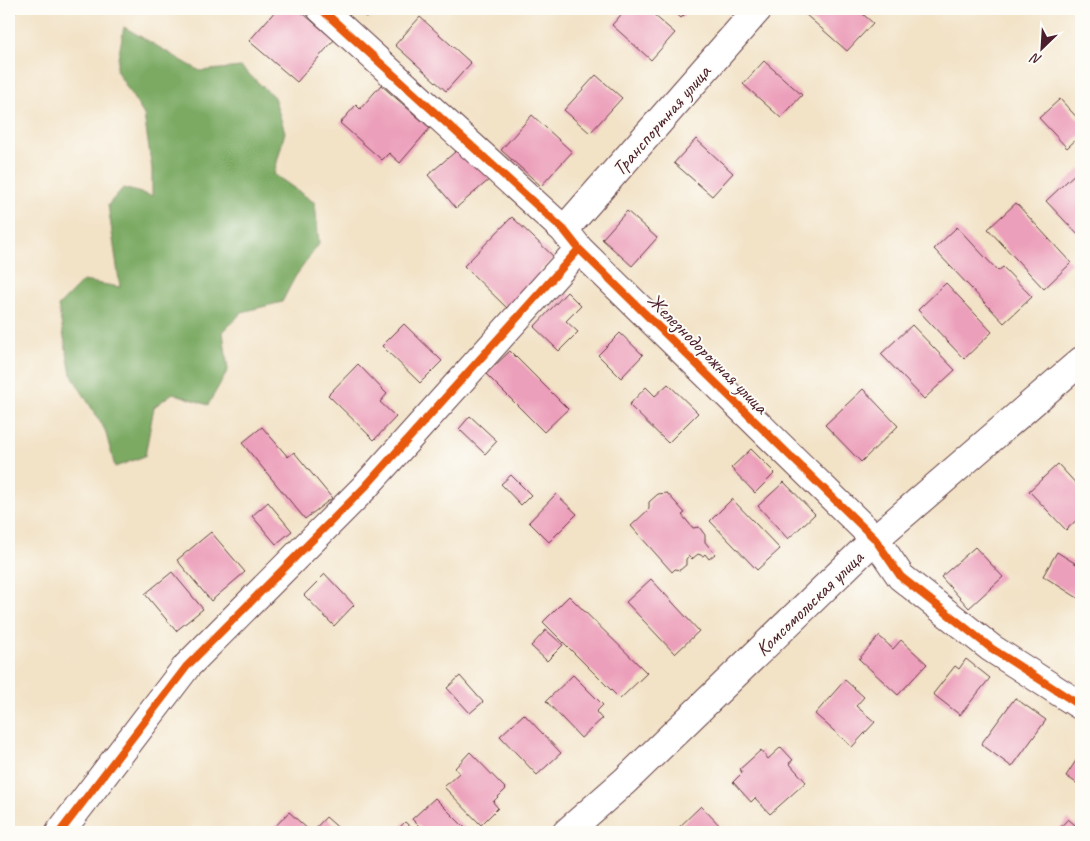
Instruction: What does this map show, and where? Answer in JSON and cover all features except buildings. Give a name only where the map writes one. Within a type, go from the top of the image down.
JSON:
[{"type":"street","name":"Железнодорожная улица","points":[[321,9],[571,240],[874,540],[901,577],[991,648],[1081,706]]},
{"type":"street","name":"Транспортная улица","points":[[60,832],[187,666],[364,487],[571,240],[758,9]]},
{"type":"street","name":"Комсомольская улица","points":[[567,832],[625,781],[874,540],[1081,361]]},
{"type":"green space","points":[[124,27],[200,71],[241,67],[274,97],[285,132],[274,174],[315,203],[319,244],[295,277],[282,302],[242,312],[223,332],[228,370],[208,405],[173,393],[154,407],[145,456],[115,467],[105,430],[71,374],[58,306],[83,281],[120,287],[108,205],[123,188],[152,196],[152,169],[144,115],[116,70]]},
{"type":"cycle path","points":[[321,9],[564,230],[579,249],[875,539],[901,577],[991,648],[1081,706]]},
{"type":"cycle path","points":[[60,832],[187,666],[365,487],[579,249]]}]
